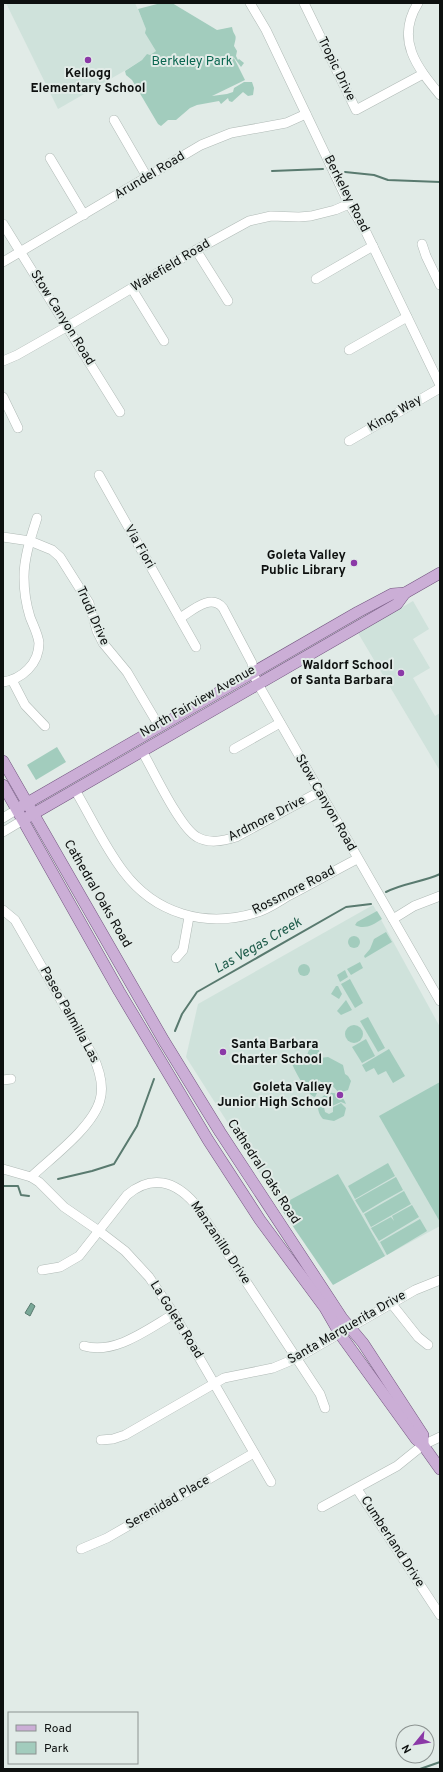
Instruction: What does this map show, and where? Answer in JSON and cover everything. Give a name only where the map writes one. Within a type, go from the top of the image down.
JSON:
[{"type":"main road","name":"North Fairview Avenue","points":[[23,820],[397,604],[405,593],[440,573]]},
{"type":"main road","name":"North Fairview Avenue","points":[[16,810],[159,726],[392,594],[405,593]]},
{"type":"main road","name":"Cathedral Oaks Road","points":[[3,761],[164,1041],[216,1126],[342,1318],[351,1327],[423,1435],[423,1445]]},
{"type":"main road","name":"Cathedral Oaks Road","points":[[3,785],[119,991],[208,1140],[260,1220],[328,1313],[340,1334],[440,1470]]},
{"type":"street","name":"Berkeley Road","points":[[250,3],[266,30],[349,204],[373,246],[440,387]]},
{"type":"street","name":"Tropic Drive","points":[[304,3],[356,110],[423,74]]},
{"type":"street","points":[[418,3],[412,12],[409,22],[409,48],[423,74],[440,95]]},
{"type":"street","name":"Arundel Road","points":[[3,262],[201,145],[219,137],[250,129],[276,126],[306,114]]},
{"type":"street","points":[[114,120],[147,177]]},
{"type":"street","points":[[50,158],[84,215]]},
{"type":"street","name":"Wakefield Road","points":[[3,361],[68,326],[240,225],[259,218],[270,216],[311,216],[335,210],[349,204]]},
{"type":"street","name":"Stow Canyon Road","points":[[3,224],[68,326],[120,412]]},
{"type":"street","points":[[422,244],[440,285]]},
{"type":"street","points":[[316,278],[373,246]]},
{"type":"street","points":[[196,250],[228,301]]},
{"type":"street","points":[[132,289],[164,341]]},
{"type":"street","points":[[349,350],[407,317]]},
{"type":"street","name":"Kings Way","points":[[349,441],[440,387]]},
{"type":"street","points":[[3,397],[18,428]]},
{"type":"street","name":"Via Fiori","points":[[99,475],[196,647]]},
{"type":"street","points":[[37,518],[25,563],[24,584],[27,606],[39,643],[38,654],[23,674],[7,681],[25,705],[45,726]]},
{"type":"street","name":"Trudi Drive","points":[[3,537],[30,541],[52,550],[60,557],[89,603],[97,631],[103,643],[127,672],[159,726]]},
{"type":"street","name":"Stow Canyon Road","points":[[180,618],[210,601],[218,602],[223,608],[252,663],[253,673],[258,684],[440,1001]]},
{"type":"street","points":[[234,749],[280,723]]},
{"type":"street","name":"Ardmore Drive","points":[[142,751],[182,824],[196,837],[205,841],[224,841],[236,837],[319,792]]},
{"type":"street","name":"Rossmore Road","points":[[75,790],[114,858],[132,882],[152,900],[164,907],[189,917],[218,920],[256,913],[358,859]]},
{"type":"street","name":"North Fairview Avenue","points":[[3,818],[16,810]]},
{"type":"street","name":"North Fairview Avenue","points":[[3,832],[23,820]]},
{"type":"street","points":[[393,919],[414,906],[440,896]]},
{"type":"street","name":"Paseo Palmilla Las","points":[[3,910],[15,920],[93,1056],[101,1079],[100,1100],[91,1117],[76,1136],[31,1177]]},
{"type":"street","points":[[176,958],[183,950],[189,917]]},
{"type":"street","name":"La Goleta Road","points":[[3,1169],[31,1177],[39,1182],[64,1207],[99,1230],[138,1264],[162,1294],[270,1482]]},
{"type":"street","name":"Manzanillo Drive","points":[[42,1270],[60,1267],[79,1256],[126,1195],[136,1187],[146,1183],[158,1182],[177,1187],[195,1204],[297,1358],[320,1394],[326,1408]]},
{"type":"street","name":"Santa Marguerita Drive","points":[[101,1440],[113,1439],[124,1435],[214,1383],[239,1374],[272,1368],[297,1358],[391,1303],[415,1290],[440,1280]]},
{"type":"street","points":[[391,1303],[418,1337],[428,1345]]},
{"type":"street","points":[[84,1346],[93,1349],[105,1348],[140,1334],[174,1314]]},
{"type":"street","points":[[322,1507],[397,1466],[423,1445],[440,1437]]},
{"type":"street","name":"Serenidad Place","points":[[81,1549],[107,1538],[254,1453]]},
{"type":"street","name":"Cumberland Drive","points":[[357,1489],[440,1615]]},
{"type":"shaded area","name":"Kellogg Elementary School","points":[[6,3],[135,3],[156,51],[58,109]]},
{"type":"shaded area","name":"Waldorf School of Santa Barbara","points":[[413,601],[429,629],[413,639],[430,668],[413,678],[435,716],[440,713],[440,771],[358,633]]},
{"type":"shaded area","name":"Goleta Valley Junior High School","points":[[373,905],[440,1027],[440,1226],[334,1284],[278,1202],[186,1057],[198,1004]]},
{"type":"shaded area","points":[[31,1303],[35,1306],[30,1316],[25,1313]]},
{"type":"green space","name":"Berkeley Park","points":[[161,3],[172,3],[217,30],[232,27],[236,37],[234,46],[237,51],[236,56],[238,60],[239,59],[244,63],[241,67],[233,56],[245,80],[212,96],[233,92],[234,88],[244,82],[252,82],[254,88],[253,95],[248,96],[243,92],[232,102],[229,101],[228,98],[221,104],[219,101],[197,105],[190,108],[176,120],[168,120],[161,126],[158,124],[132,80],[126,75],[125,71],[142,60],[147,54],[150,55],[156,51],[145,33],[146,29],[138,9]]},
{"type":"green space","points":[[57,747],[66,762],[36,780],[27,765]]},
{"type":"green space","points":[[377,911],[382,919],[379,921],[365,927],[355,925],[357,922]]},
{"type":"green space","points":[[386,932],[392,942],[365,958],[364,956],[370,949],[374,939]]},
{"type":"green space","points":[[354,936],[358,938],[360,942],[358,946],[354,948],[350,946],[348,942],[350,938]]},
{"type":"green space","points":[[360,962],[363,968],[351,975],[347,969]]},
{"type":"green space","points":[[304,964],[308,966],[310,970],[308,974],[304,976],[300,974],[298,970],[300,966]]},
{"type":"green space","points":[[345,970],[348,977],[340,982],[337,975]]},
{"type":"green space","points":[[350,979],[363,1003],[355,1008],[341,984]]},
{"type":"green space","points":[[336,986],[338,986],[342,994],[339,999],[331,994]]},
{"type":"green space","points":[[346,1000],[352,1010],[341,1015],[337,1011]]},
{"type":"green space","points":[[368,1017],[385,1048],[378,1052],[360,1021]]},
{"type":"green space","points":[[354,1025],[360,1028],[363,1034],[360,1040],[354,1043],[348,1040],[345,1034],[348,1028]]},
{"type":"green space","points":[[366,1039],[375,1056],[362,1063],[352,1047]]},
{"type":"green space","points":[[313,1048],[319,1050],[320,1058],[328,1057],[343,1065],[345,1074],[351,1081],[348,1090],[339,1093],[331,1084],[323,1084],[319,1080],[319,1089],[315,1097],[309,1092],[291,1061],[295,1059],[301,1061],[307,1055],[309,1050]]},
{"type":"green space","points":[[389,1049],[405,1076],[393,1083],[386,1071],[378,1075],[374,1068],[366,1072],[362,1065]]},
{"type":"green space","points":[[440,1082],[440,1222],[379,1116]]},
{"type":"green space","points":[[328,1093],[339,1095],[346,1104],[341,1102],[332,1106],[328,1104],[324,1107],[325,1112],[329,1114],[333,1112],[333,1107],[341,1103],[346,1108],[344,1116],[334,1121],[323,1119],[320,1116],[318,1108],[321,1098]]},
{"type":"green space","points":[[388,1163],[395,1176],[355,1199],[348,1186]]},
{"type":"green space","points":[[338,1174],[385,1256],[333,1285],[279,1206]]},
{"type":"green space","points":[[396,1177],[403,1190],[363,1213],[355,1200]]},
{"type":"green space","points":[[404,1191],[411,1204],[371,1227],[364,1214]]},
{"type":"green space","points":[[412,1205],[419,1217],[379,1241],[371,1228],[391,1217],[394,1221],[392,1216]]},
{"type":"green space","points":[[420,1219],[427,1231],[387,1255],[380,1242]]},
{"type":"waterway","points":[[272,171],[323,169]]},
{"type":"waterway","points":[[345,172],[374,175],[388,180],[440,182]]},
{"type":"waterway","name":"Las Vegas Creek","points":[[386,892],[440,874]]},
{"type":"waterway","name":"Las Vegas Creek","points":[[175,1031],[182,1014],[197,992],[346,907],[371,904]]},
{"type":"waterway","name":"Las Vegas Creek","points":[[58,1179],[114,1164],[137,1126],[154,1079]]},
{"type":"waterway","name":"Las Vegas Creek","points":[[3,1186],[18,1186],[21,1195],[29,1196]]},
{"type":"waterway","points":[[420,1769],[440,1762]]},
{"type":"place","name":"Kellogg Elementary School","points":[[88,60]]},
{"type":"place","name":"Goleta Valley Public Library","points":[[354,563]]},
{"type":"place","name":"Waldorf School of Santa Barbara","points":[[401,673]]},
{"type":"place","name":"Santa Barbara Charter School","points":[[223,1052]]},
{"type":"place","name":"Goleta Valley Junior High School","points":[[340,1095]]}]
